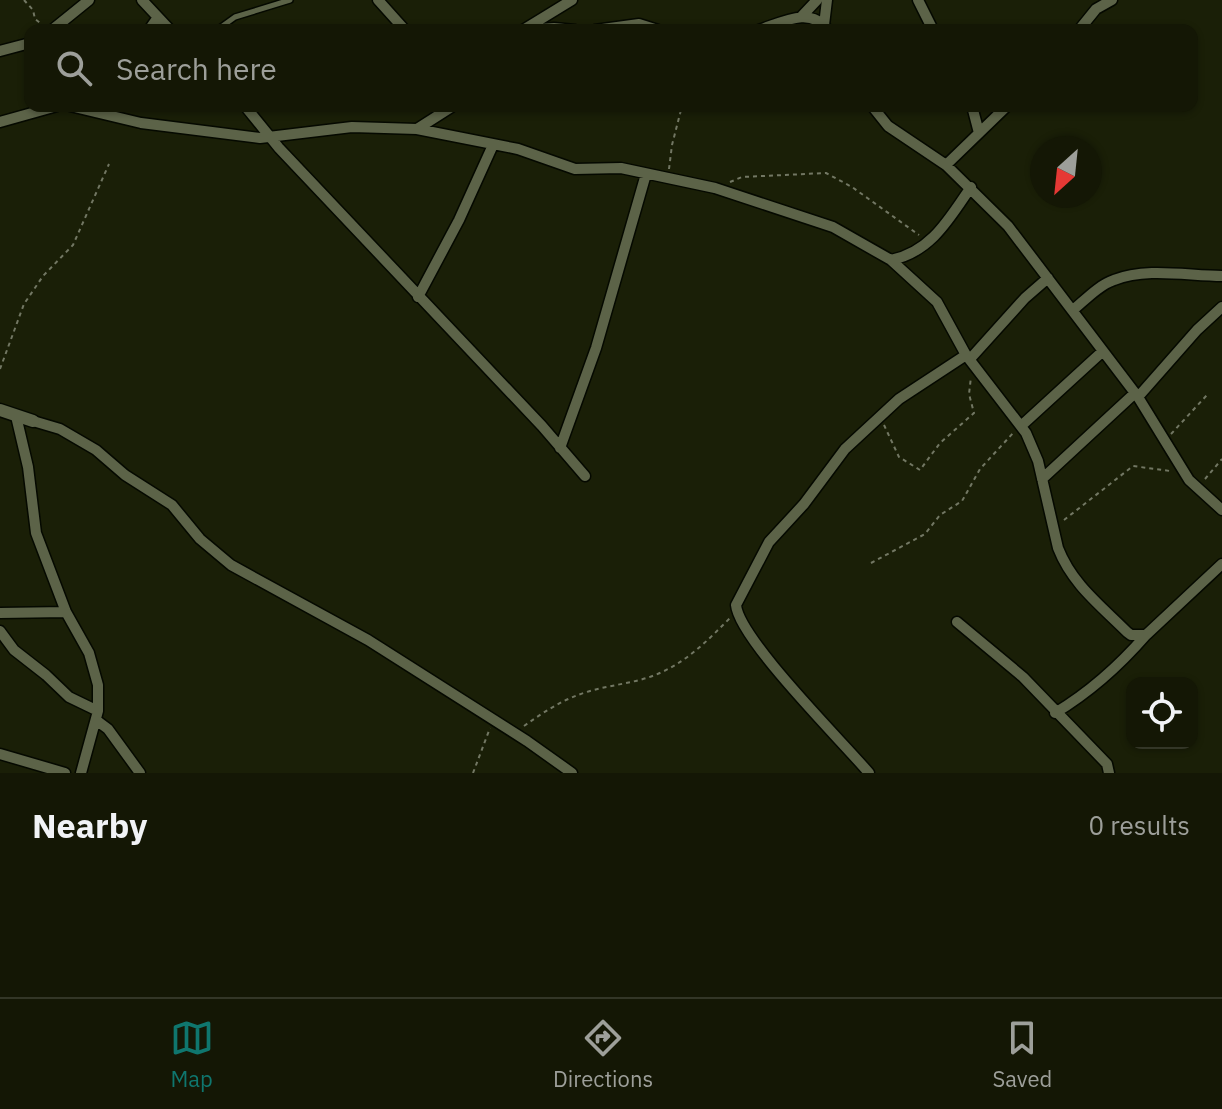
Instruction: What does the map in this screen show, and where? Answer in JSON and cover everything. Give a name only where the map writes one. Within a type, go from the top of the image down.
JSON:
[{"type":"street","points":[[59,24],[89,0]]},
{"type":"street","points":[[142,0],[164,24]]},
{"type":"street","points":[[378,0],[400,24]]},
{"type":"street","points":[[533,24],[572,0]]},
{"type":"street","points":[[777,24],[802,16],[817,0]]},
{"type":"street","points":[[826,24],[827,0]]},
{"type":"street","points":[[918,0],[930,24]]},
{"type":"street","points":[[1084,24],[1096,9],[1112,0]]},
{"type":"street","points":[[802,16],[819,24]]},
{"type":"street","points":[[153,24],[158,17]]},
{"type":"street","points":[[0,51],[24,45]]},
{"type":"street","points":[[0,122],[36,112]]},
{"type":"street","points":[[95,112],[141,123],[252,137],[352,127],[417,129],[518,149],[575,169],[621,168],[721,189],[833,227],[891,260],[937,302],[970,359],[1021,426],[1036,453],[1063,561],[1097,606],[1131,635],[1146,635]]},
{"type":"street","points":[[250,112],[585,476]]},
{"type":"street","points":[[417,129],[444,112]]},
{"type":"street","points":[[877,112],[888,126],[946,165],[1008,226],[1136,395],[1185,474],[1222,510]]},
{"type":"street","points":[[974,112],[979,133]]},
{"type":"street","points":[[946,165],[1001,112]]},
{"type":"street","points":[[418,297],[459,220],[493,145]]},
{"type":"street","points":[[560,448],[596,348],[646,174]]},
{"type":"street","points":[[891,260],[912,254],[929,243],[971,187]]},
{"type":"street","points":[[1073,310],[1107,283],[1124,277],[1165,274],[1222,276]]},
{"type":"street","points":[[869,773],[751,638],[736,611],[737,601],[769,542],[804,504],[845,449],[899,399],[970,359],[1025,298],[1048,278]]},
{"type":"street","points":[[1042,479],[1136,395],[1222,307]]},
{"type":"street","points":[[1021,426],[1103,351]]},
{"type":"street","points":[[0,410],[60,429],[85,442],[125,475],[172,505],[200,539],[231,565],[356,633],[514,732],[572,773]]},
{"type":"street","points":[[16,416],[28,467],[34,525],[66,612],[89,653],[98,685],[97,716],[81,773]]},
{"type":"street","points":[[1055,713],[1077,700],[1115,668],[1222,564]]},
{"type":"street","points":[[0,613],[66,612]]},
{"type":"street","points":[[957,622],[1023,677],[1107,764],[1109,773]]},
{"type":"street","points":[[0,631],[14,650],[69,697],[97,716],[140,773]]},
{"type":"street","points":[[0,754],[65,773]]},
{"type":"lane","points":[[225,24],[235,17],[290,0]]},
{"type":"path","points":[[24,0],[33,10],[35,19],[43,24]]},
{"type":"path","points":[[670,178],[672,145],[680,112]]},
{"type":"path","points":[[0,369],[24,304],[43,276],[73,245],[109,164]]},
{"type":"path","points":[[721,189],[735,178],[826,173],[852,187],[929,243]]},
{"type":"path","points":[[879,416],[899,457],[920,470],[940,443],[975,412],[969,394],[970,359]]},
{"type":"path","points":[[1164,440],[1182,426],[1207,395]]},
{"type":"path","points":[[871,563],[925,534],[940,515],[962,501],[980,469],[1021,426]]},
{"type":"path","points":[[1197,489],[1222,459]]},
{"type":"path","points":[[1053,528],[1133,466],[1185,474]]},
{"type":"path","points":[[514,732],[555,705],[575,696],[641,681],[677,665],[699,649],[736,611]]},
{"type":"path","points":[[473,773],[494,720]]}]
